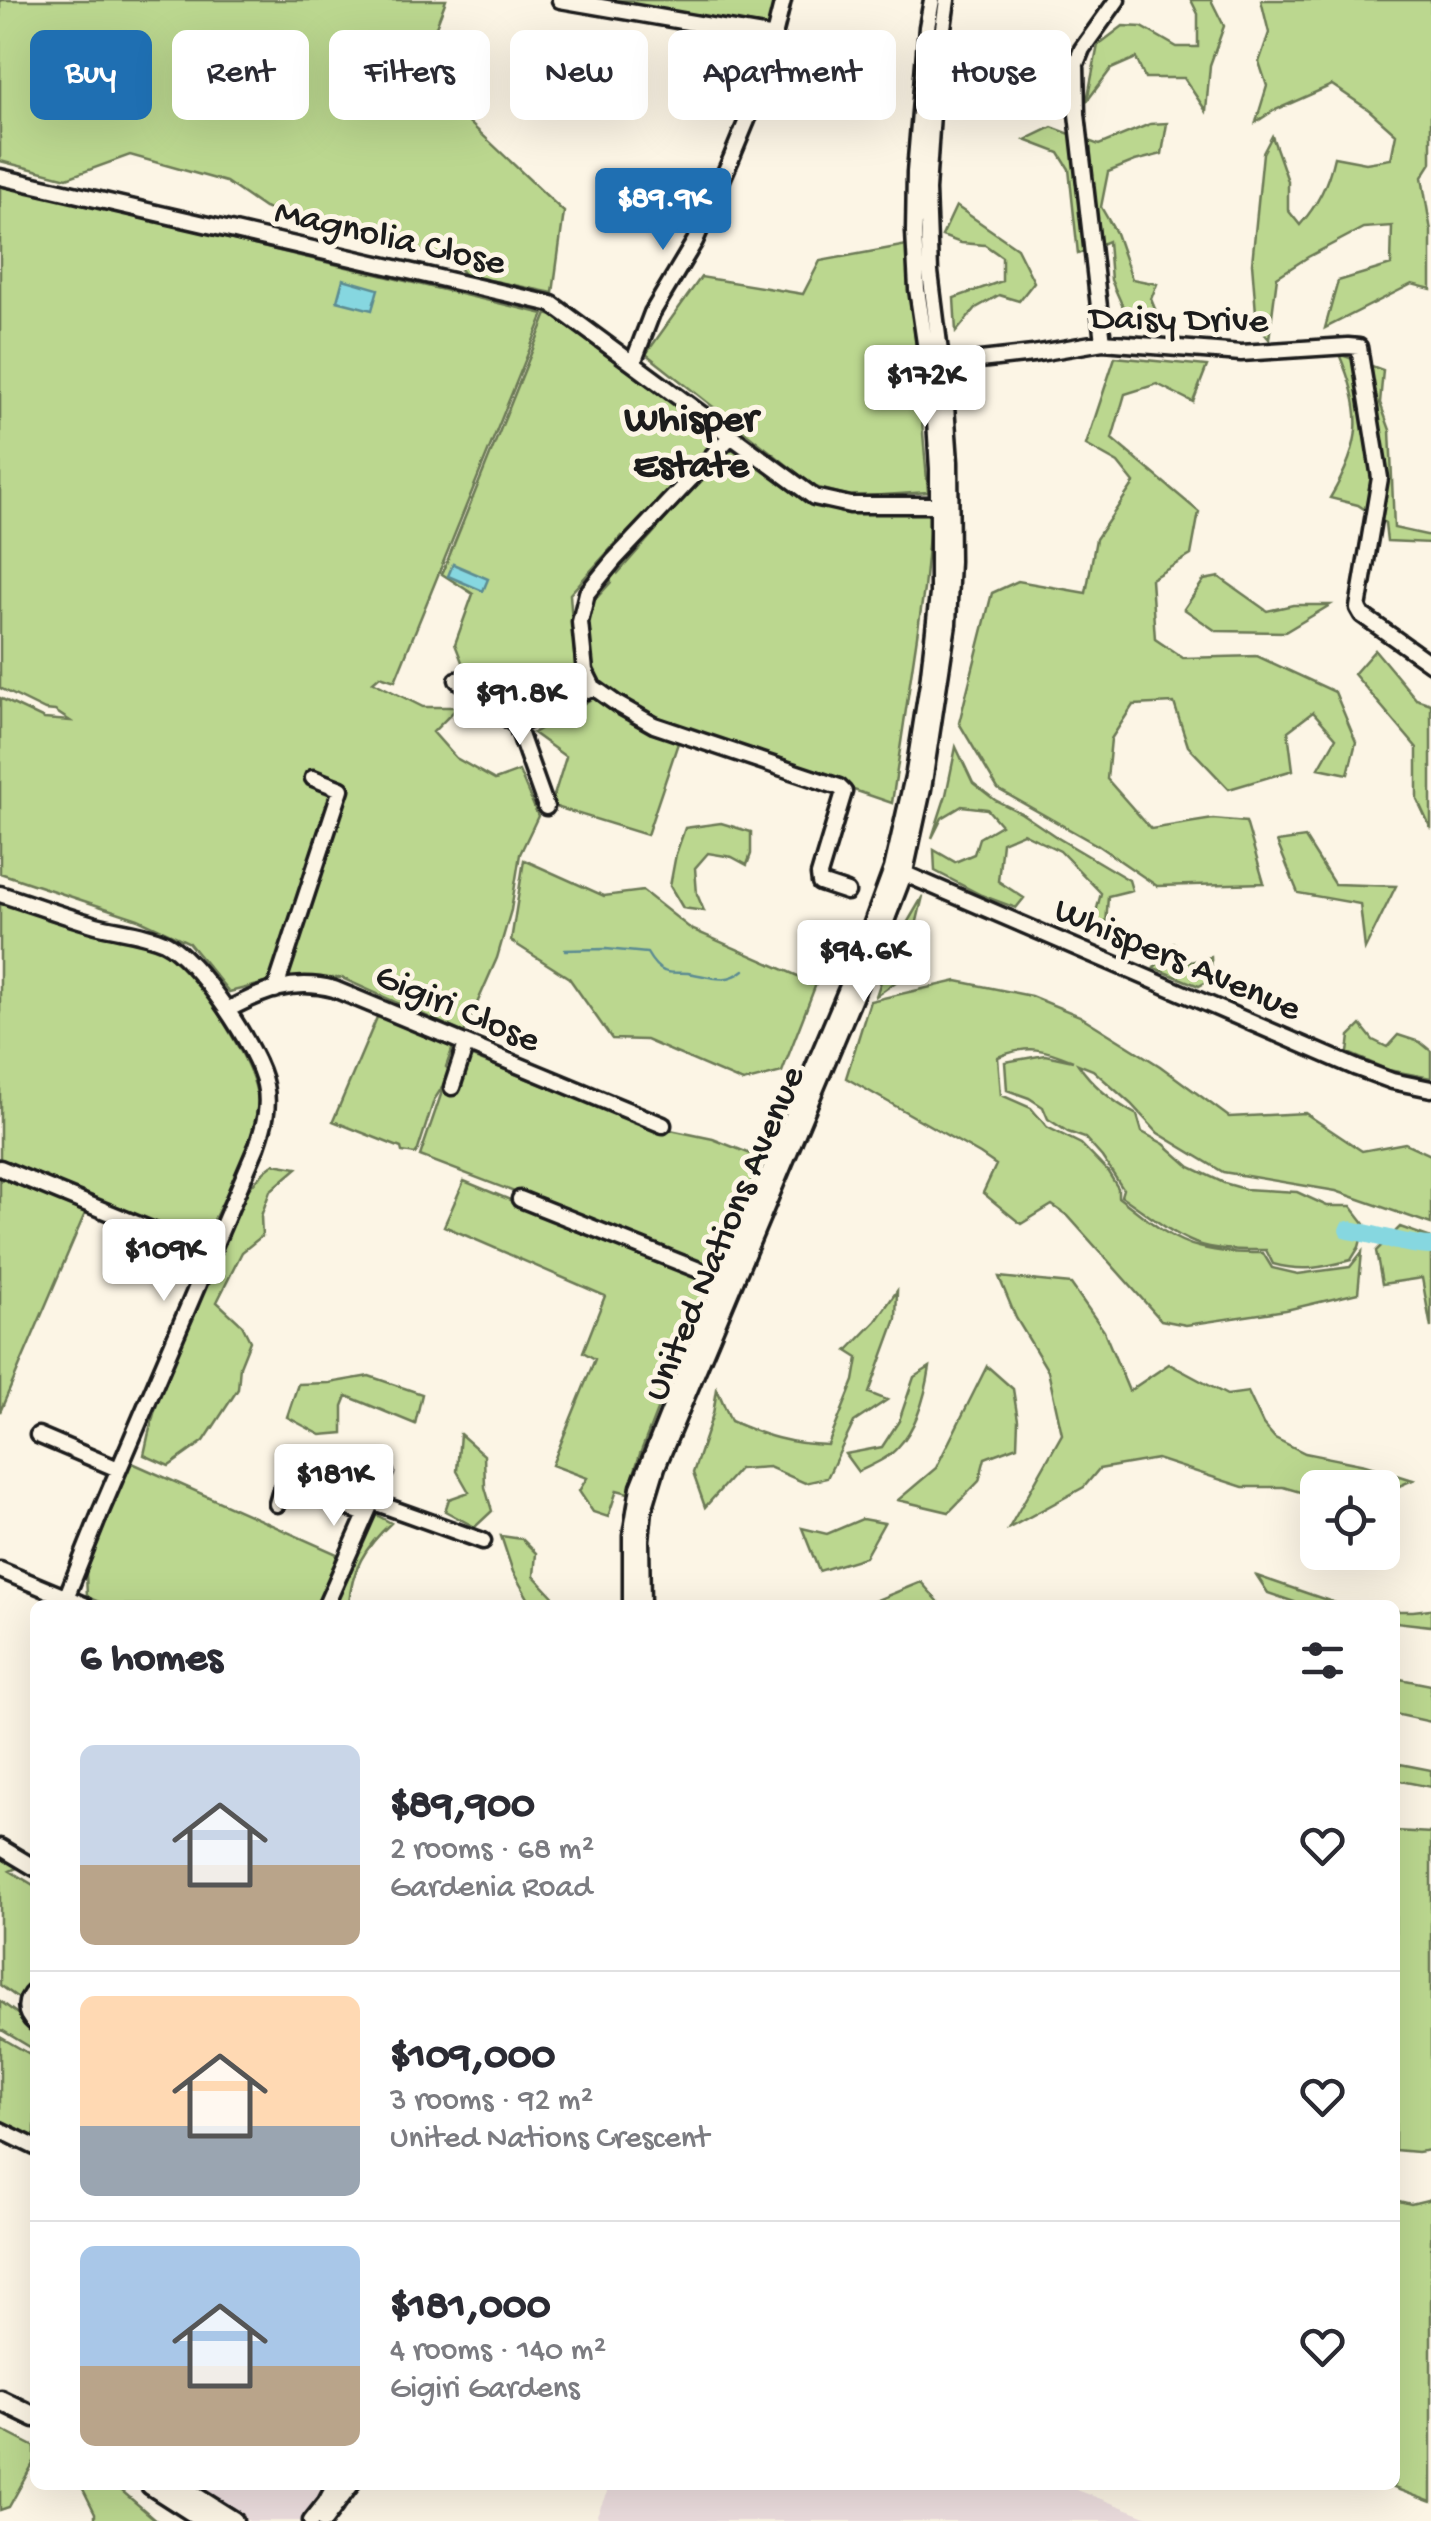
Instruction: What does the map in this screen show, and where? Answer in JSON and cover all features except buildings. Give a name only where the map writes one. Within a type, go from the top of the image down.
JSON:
[{"type":"main road","points":[[0,2400],[30,2415]]},
{"type":"main road","points":[[159,2490],[207,2521]]},
{"type":"main road","points":[[184,2490],[232,2521]]},
{"type":"street","points":[[560,0],[734,30]]},
{"type":"street","points":[[777,30],[783,0]]},
{"type":"street","name":"United Nations Avenue","points":[[932,0],[914,172],[914,232],[917,289],[937,369]]},
{"type":"street","name":"United Nations Avenue","points":[[631,1600],[630,1536],[639,1487],[724,1280],[857,995],[923,788],[948,624],[951,561],[934,404],[937,369],[927,190],[933,98],[947,0]]},
{"type":"street","points":[[1103,342],[1077,114],[1076,64],[1082,49],[1117,0]]},
{"type":"street","points":[[633,363],[652,314],[695,242],[747,120]]},
{"type":"street","name":"Magnolia Close","points":[[0,177],[552,304],[814,497],[850,505],[944,504]]},
{"type":"street","name":"Daisy Drive","points":[[937,369],[1103,342],[1241,353],[1359,348],[1380,478],[1358,608],[1362,615],[1431,664]]},
{"type":"street","points":[[731,436],[587,592],[580,622],[583,662],[593,687],[654,725],[839,787],[844,792],[842,805],[819,875],[820,884],[847,892]]},
{"type":"street","points":[[456,680],[518,726],[546,807]]},
{"type":"street","points":[[518,726],[593,687]]},
{"type":"street","points":[[275,990],[342,790],[313,778]]},
{"type":"street","name":"Whispers Avenue","points":[[898,871],[1356,1068],[1431,1089]]},
{"type":"street","points":[[0,894],[85,921],[138,932],[178,950],[201,973],[227,1010],[262,1073],[267,1097],[256,1148],[66,1598]]},
{"type":"street","name":"Gigiri Close","points":[[227,1010],[260,992],[294,984],[334,989],[663,1125]]},
{"type":"street","points":[[452,1087],[466,1044]]},
{"type":"street","points":[[0,1168],[210,1254]]},
{"type":"street","name":"United Nations Avenue","points":[[642,1600],[641,1540],[646,1502],[765,1197]]},
{"type":"street","points":[[520,1199],[724,1280]]},
{"type":"street","points":[[38,1436],[118,1470]]},
{"type":"street","points":[[328,1600],[385,1472]]},
{"type":"street","points":[[276,1504],[281,1490],[288,1486],[483,1541]]},
{"type":"street","points":[[0,1570],[71,1600]]},
{"type":"street","points":[[0,1846],[30,1865]]},
{"type":"street","points":[[0,2130],[30,2145]]},
{"type":"street","points":[[311,2521],[332,2490]]},
{"type":"street","points":[[324,2521],[346,2490]]},
{"type":"shaded area","points":[[199,2490],[321,2490],[308,2512],[308,2521],[249,2521]]},
{"type":"shaded area","points":[[608,2490],[1077,2490],[1159,2521],[600,2521],[597,2515]]},
{"type":"green space","points":[[0,0],[446,0],[435,30],[329,30],[329,120],[467,120],[564,212],[553,293],[465,275],[451,259],[264,208],[226,182],[130,155],[67,178],[0,161]]},
{"type":"green space","points":[[605,0],[776,0],[769,27]]},
{"type":"green space","points":[[1191,0],[1211,0],[1224,26],[1210,65],[1206,111],[1184,78],[1145,78],[1136,58],[1111,69],[1087,101],[1098,45],[1123,26],[1142,27],[1177,47],[1198,47],[1198,14]]},
{"type":"green space","points":[[1261,0],[1431,0],[1431,163],[1422,177],[1431,231],[1431,289],[1412,284],[1325,328],[1338,281],[1391,265],[1392,226],[1363,228],[1277,277],[1269,339],[1257,325],[1252,263],[1263,153],[1272,136],[1288,181],[1288,210],[1300,225],[1322,193],[1334,157],[1366,163],[1391,159],[1396,134],[1332,85],[1256,122],[1267,86],[1259,62],[1269,33]]},
{"type":"green space","points":[[1167,123],[1162,154],[1108,172],[1101,207],[1116,233],[1132,279],[1157,284],[1151,299],[1163,329],[1127,316],[1111,280],[1108,241],[1078,254],[1069,169],[1059,153],[1025,140],[1052,127],[1099,145],[1150,124]]},
{"type":"green space","points":[[0,184],[174,226],[193,227],[212,235],[544,314],[395,681],[380,676],[373,682],[423,707],[458,707],[433,732],[456,758],[495,780],[519,771],[538,816],[520,854],[511,910],[497,958],[464,1033],[342,978],[286,978],[229,992],[188,942],[138,919],[0,873],[0,698],[44,719],[70,721],[0,688]]},
{"type":"green space","points":[[956,206],[1017,248],[1034,282],[1019,301],[999,295],[976,308],[956,332],[954,298],[1002,281],[1002,257],[985,245],[942,236]]},
{"type":"green space","points":[[907,245],[928,492],[854,497],[815,487],[646,354],[701,277],[803,294],[820,261]]},
{"type":"green space","points":[[547,314],[707,425],[714,434],[709,440],[710,448],[627,540],[622,536],[570,594],[576,681],[531,713],[513,709],[464,667],[455,644],[473,594],[442,574]]},
{"type":"green space","points":[[1339,354],[1383,370],[1380,403],[1390,430],[1394,528],[1431,536],[1431,543],[1387,541],[1385,523],[1358,505],[1330,498],[1349,460],[1356,427],[1353,393]]},
{"type":"green space","points":[[1115,357],[1207,366],[1193,402],[1157,384],[1125,394],[1112,439],[1199,512],[1191,555],[1151,579],[1155,639],[1183,658],[1257,656],[1335,692],[1356,742],[1348,774],[1319,768],[1336,738],[1313,712],[1288,731],[1293,770],[1229,789],[1188,746],[1174,703],[1133,705],[1111,739],[1107,779],[1151,829],[1213,819],[1246,822],[1264,883],[1157,886],[1097,845],[998,789],[959,723],[992,593],[1018,581],[1086,593],[1096,539],[1134,483],[1118,463],[1086,445]]},
{"type":"green space","points":[[729,447],[804,497],[841,513],[931,513],[924,589],[892,803],[657,723],[594,683],[585,620],[593,602],[611,582],[616,567],[618,573]]},
{"type":"green space","points":[[1219,577],[1267,611],[1293,605],[1330,605],[1285,632],[1216,631],[1184,609],[1204,580]]},
{"type":"green space","points":[[1375,650],[1416,699],[1431,704],[1431,829],[1417,799],[1417,748],[1354,674]]},
{"type":"green space","points":[[593,698],[638,726],[678,743],[647,835],[556,807],[552,802],[566,757],[533,733]]},
{"type":"green space","points":[[956,747],[973,783],[995,800],[1129,880],[1132,890],[1108,896],[1106,926],[1092,934],[1077,929],[1095,916],[1101,893],[1060,851],[1023,833],[1002,842],[998,881],[1024,898],[1016,908],[935,871],[934,850],[955,862],[974,854],[979,838],[1001,825],[987,809],[962,806],[942,818],[932,838]]},
{"type":"green space","points":[[721,823],[751,832],[747,865],[732,857],[708,853],[695,868],[697,894],[704,911],[683,908],[670,886],[685,828]]},
{"type":"green space","points":[[1305,838],[1334,884],[1396,886],[1365,949],[1360,904],[1298,893],[1277,842]]},
{"type":"green space","points":[[524,860],[604,896],[643,891],[691,929],[816,984],[782,1072],[743,1082],[646,1040],[612,1039],[569,978],[511,941]]},
{"type":"green space","points":[[923,896],[904,976],[876,996],[892,949]]},
{"type":"green space","points":[[0,898],[163,945],[189,972],[218,1013],[248,1067],[257,1094],[257,1109],[240,1164],[208,1232],[185,1236],[0,1159]]},
{"type":"green space","points":[[1174,943],[1186,963],[1211,957],[1212,979],[1199,986],[1154,968]]},
{"type":"green space","points":[[957,981],[1031,996],[1080,1016],[1160,1066],[1229,1117],[1305,1113],[1362,1151],[1405,1143],[1431,1155],[1431,1224],[1336,1191],[1223,1172],[1158,1133],[1093,1070],[1078,1064],[1104,1093],[1137,1115],[1142,1132],[1164,1144],[1190,1167],[1245,1189],[1297,1192],[1327,1206],[1351,1206],[1365,1224],[1351,1260],[1312,1268],[1273,1264],[1266,1250],[1221,1249],[1195,1243],[1121,1196],[1123,1189],[1085,1138],[1048,1119],[1043,1107],[1029,1098],[1007,1090],[1005,1062],[1045,1055],[1073,1061],[1036,1050],[1018,1050],[998,1057],[1001,1095],[1031,1108],[1047,1127],[1081,1144],[1108,1172],[1118,1188],[1118,1197],[1177,1239],[1215,1250],[1263,1253],[1272,1268],[1298,1274],[1350,1267],[1362,1252],[1358,1293],[1286,1310],[1186,1325],[1161,1320],[1068,1216],[1052,1205],[1021,1224],[983,1193],[996,1165],[846,1078],[870,1001]]},
{"type":"green space","points":[[378,1015],[453,1047],[446,1067],[450,1071],[457,1051],[642,1124],[713,1139],[761,1158],[714,1268],[420,1156],[445,1083],[434,1100],[415,1154],[333,1121]]},
{"type":"green space","points":[[1361,1025],[1373,1040],[1387,1047],[1398,1035],[1420,1042],[1431,1051],[1431,1078],[1388,1070],[1348,1053],[1350,1036]]},
{"type":"green space","points":[[274,1164],[297,1168],[270,1191],[261,1216],[262,1236],[242,1252],[217,1302],[242,1325],[250,1341],[240,1366],[238,1389],[204,1441],[169,1466],[144,1455],[162,1388],[232,1217],[250,1188]]},
{"type":"green space","points":[[0,1175],[86,1211],[0,1412]]},
{"type":"green space","points":[[464,1181],[707,1281],[628,1493],[617,1490],[608,1517],[593,1512],[579,1491],[587,1478],[552,1465],[595,1359],[583,1352],[605,1296],[444,1226]]},
{"type":"green space","points":[[1400,1227],[1431,1238],[1431,1328],[1422,1278],[1382,1284],[1376,1251]]},
{"type":"green space","points":[[999,1277],[1071,1284],[1104,1331],[1129,1391],[1169,1364],[1227,1395],[1248,1392],[1263,1424],[1275,1438],[1305,1453],[1381,1470],[1300,1470],[1300,1492],[1283,1487],[1243,1487],[1157,1459],[1099,1469],[1084,1487],[1009,1528],[1062,1434],[1048,1371],[1016,1318]]},
{"type":"green space","points":[[897,1291],[896,1319],[869,1393],[887,1400],[854,1422],[827,1478],[805,1483],[769,1467],[739,1469],[705,1507],[693,1473],[713,1414],[717,1389],[731,1421],[778,1438],[828,1445],[854,1381],[858,1358],[847,1351],[876,1321]]},
{"type":"green space","points":[[987,1366],[1013,1389],[1017,1446],[985,1458],[979,1481],[949,1512],[898,1500],[936,1468]]},
{"type":"green space","points":[[930,1367],[920,1409],[905,1439],[889,1455],[858,1472],[845,1454],[882,1447],[899,1421],[914,1377]]},
{"type":"green space","points":[[369,1376],[422,1394],[415,1424],[347,1396],[343,1433],[321,1435],[287,1417],[298,1384]]},
{"type":"green space","points":[[460,1434],[484,1455],[485,1487],[492,1511],[475,1527],[445,1511],[449,1499],[469,1492],[457,1471]]},
{"type":"green space","points":[[130,1462],[337,1554],[335,1563],[373,1513],[391,1523],[361,1560],[350,1600],[94,1600],[87,1597],[86,1572]]},
{"type":"green space","points":[[1400,1476],[1413,1480],[1400,1486]]},
{"type":"green space","points":[[862,1519],[884,1523],[865,1557],[819,1571],[802,1528],[827,1534]]},
{"type":"green space","points":[[501,1536],[522,1539],[536,1553],[534,1576],[556,1600],[529,1600],[513,1572]]},
{"type":"green space","points":[[1257,1576],[1327,1600],[1288,1600],[1268,1593]]},
{"type":"green space","points":[[921,1582],[937,1600],[877,1600]]},
{"type":"green space","points":[[1431,1609],[1431,1626],[1400,1623],[1400,1611]]},
{"type":"green space","points":[[1400,1679],[1431,1685],[1431,1722],[1400,1715]]},
{"type":"green space","points":[[1400,1764],[1431,1770],[1431,1787],[1400,1781]]},
{"type":"green space","points":[[1400,1831],[1431,1833],[1431,2150],[1400,2150]]},
{"type":"green space","points":[[0,1854],[21,1866],[10,1871],[30,1883],[30,2006],[0,1985]]},
{"type":"green space","points":[[0,2001],[30,2023],[30,2047],[0,2029]]},
{"type":"green space","points":[[0,2037],[30,2054],[30,2135],[0,2120]]},
{"type":"green space","points":[[1431,2199],[1431,2502],[1399,2490],[1400,2201],[1411,2204]]},
{"type":"green space","points":[[0,2429],[30,2444],[30,2469],[9,2507],[0,2510]]},
{"type":"green space","points":[[84,2490],[121,2490],[157,2521],[95,2521]]},
{"type":"water","points":[[343,279],[378,289],[372,310],[337,301]]},
{"type":"water","points":[[453,564],[488,579],[483,591],[448,576]]},
{"type":"waterway","points":[[565,950],[647,953],[666,972],[717,978],[731,977],[744,970]]},
{"type":"waterway","points":[[1348,1230],[1431,1246]]},
{"type":"district","name":"Whisper Estate","points":[[691,438]]}]
